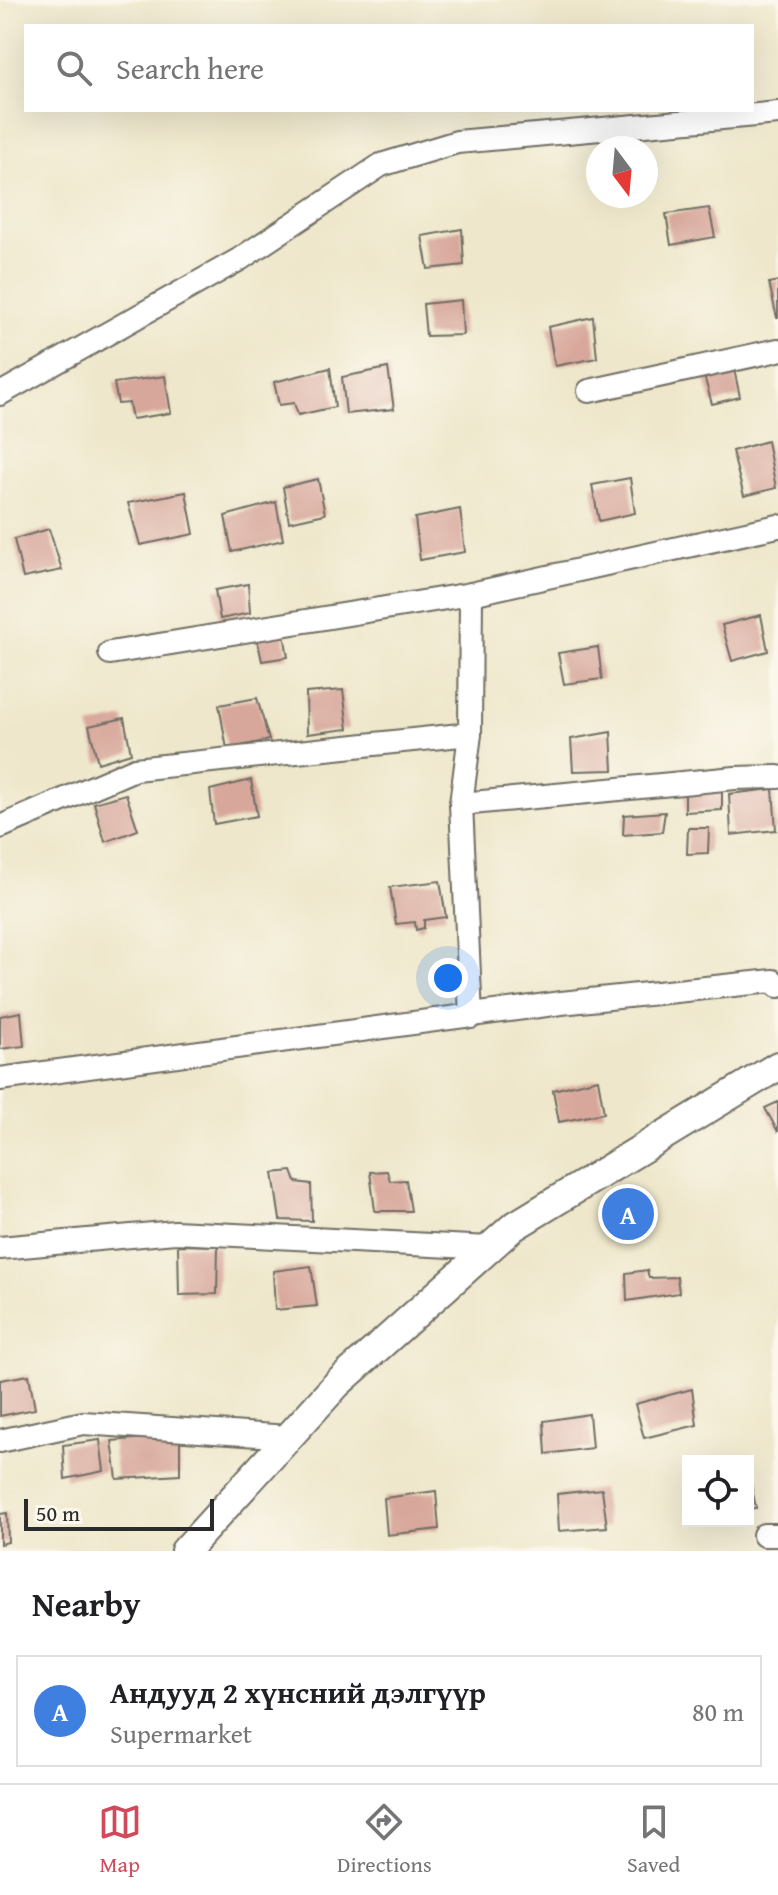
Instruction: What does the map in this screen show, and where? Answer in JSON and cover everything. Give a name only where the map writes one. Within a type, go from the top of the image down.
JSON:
[{"type":"street","points":[[0,394],[240,259],[381,165],[457,142],[778,113]]},
{"type":"street","points":[[589,391],[778,350]]},
{"type":"street","points":[[110,653],[471,594],[778,526]]},
{"type":"street","points":[[471,594],[470,734],[461,804],[471,1017]]},
{"type":"street","points":[[0,827],[135,769],[470,734]]},
{"type":"street","points":[[461,804],[735,778],[778,777]]},
{"type":"street","points":[[0,1079],[561,1003],[773,981],[778,986]]},
{"type":"street","points":[[185,1551],[337,1384],[513,1227],[778,1066]]},
{"type":"street","points":[[0,1248],[175,1232],[490,1248]]},
{"type":"street","points":[[0,1441],[83,1423],[289,1437]]},
{"type":"building","points":[[709,208],[715,237],[671,245],[666,214]]},
{"type":"building","points":[[462,229],[464,265],[428,269],[422,236]]},
{"type":"building","points":[[778,281],[778,318],[777,318],[769,283]]},
{"type":"building","points":[[461,300],[463,335],[426,336],[423,304]]},
{"type":"building","points":[[593,317],[597,358],[555,366],[548,327]]},
{"type":"building","points":[[330,368],[335,407],[298,415],[294,403],[279,405],[274,382]]},
{"type":"building","points":[[388,368],[394,409],[346,414],[342,377]]},
{"type":"building","points":[[734,369],[740,397],[712,404],[704,376]]},
{"type":"building","points":[[165,376],[171,413],[132,419],[129,403],[118,404],[114,383]]},
{"type":"building","points":[[767,441],[776,488],[744,496],[732,451]]},
{"type":"building","points":[[630,478],[635,513],[599,521],[592,485]]},
{"type":"building","points":[[318,479],[325,514],[289,522],[283,487]]},
{"type":"building","points":[[186,492],[194,534],[140,545],[128,503]]},
{"type":"building","points":[[276,502],[283,540],[232,552],[225,516]]},
{"type":"building","points":[[460,509],[465,552],[420,560],[415,518]]},
{"type":"building","points":[[49,529],[62,570],[23,578],[14,539]]},
{"type":"building","points":[[248,584],[250,613],[220,619],[215,590]]},
{"type":"building","points":[[761,615],[768,651],[732,661],[722,625]]},
{"type":"building","points":[[284,634],[288,657],[262,661],[257,638]]},
{"type":"building","points":[[598,647],[602,679],[564,684],[558,653]]},
{"type":"building","points":[[343,690],[348,729],[307,734],[306,693]]},
{"type":"building","points":[[257,698],[269,740],[227,749],[219,705]]},
{"type":"building","points":[[124,718],[131,753],[98,763],[89,726]]},
{"type":"building","points":[[611,732],[613,770],[573,771],[571,739]]},
{"type":"building","points":[[251,780],[257,816],[214,824],[210,790]]},
{"type":"building","points":[[722,788],[722,810],[685,812],[685,791]]},
{"type":"building","points":[[773,789],[776,830],[731,835],[729,794]]},
{"type":"building","points":[[126,794],[138,830],[105,842],[94,803]]},
{"type":"building","points":[[665,812],[662,832],[623,835],[624,815]]},
{"type":"building","points":[[688,828],[709,828],[708,853],[687,854]]},
{"type":"building","points":[[440,881],[446,917],[424,920],[424,928],[416,930],[415,922],[396,924],[390,887]]},
{"type":"building","points":[[21,1012],[24,1046],[0,1049],[0,1016]]},
{"type":"building","points":[[598,1079],[604,1113],[559,1122],[553,1090]]},
{"type":"building","points":[[778,1102],[778,1132],[765,1108]]},
{"type":"building","points":[[292,1171],[296,1182],[311,1184],[312,1221],[280,1220],[273,1173]]},
{"type":"building","points":[[387,1171],[390,1181],[406,1180],[411,1211],[375,1211],[370,1172]]},
{"type":"building","points":[[178,1245],[218,1246],[217,1294],[179,1295]]},
{"type":"building","points":[[311,1266],[317,1306],[275,1310],[273,1271]]},
{"type":"building","points":[[647,1270],[649,1278],[677,1277],[679,1293],[627,1301],[626,1273]]},
{"type":"building","points":[[29,1375],[35,1409],[0,1416],[0,1380]]},
{"type":"building","points":[[692,1389],[697,1425],[644,1438],[635,1404]]},
{"type":"building","points":[[589,1414],[592,1448],[546,1454],[544,1421]]},
{"type":"building","points":[[180,1435],[180,1475],[117,1479],[112,1441]]},
{"type":"building","points":[[100,1440],[104,1471],[65,1479],[63,1445]]},
{"type":"building","points":[[602,1489],[607,1527],[559,1531],[557,1494]]},
{"type":"building","points":[[436,1491],[439,1529],[387,1535],[384,1498]]},
{"type":"building","points":[[7,1513],[8,1542],[0,1544],[0,1514]]},
{"type":"place","name":"Андууд 2 хүнсний дэлгүүр","points":[[628,1214]]}]
